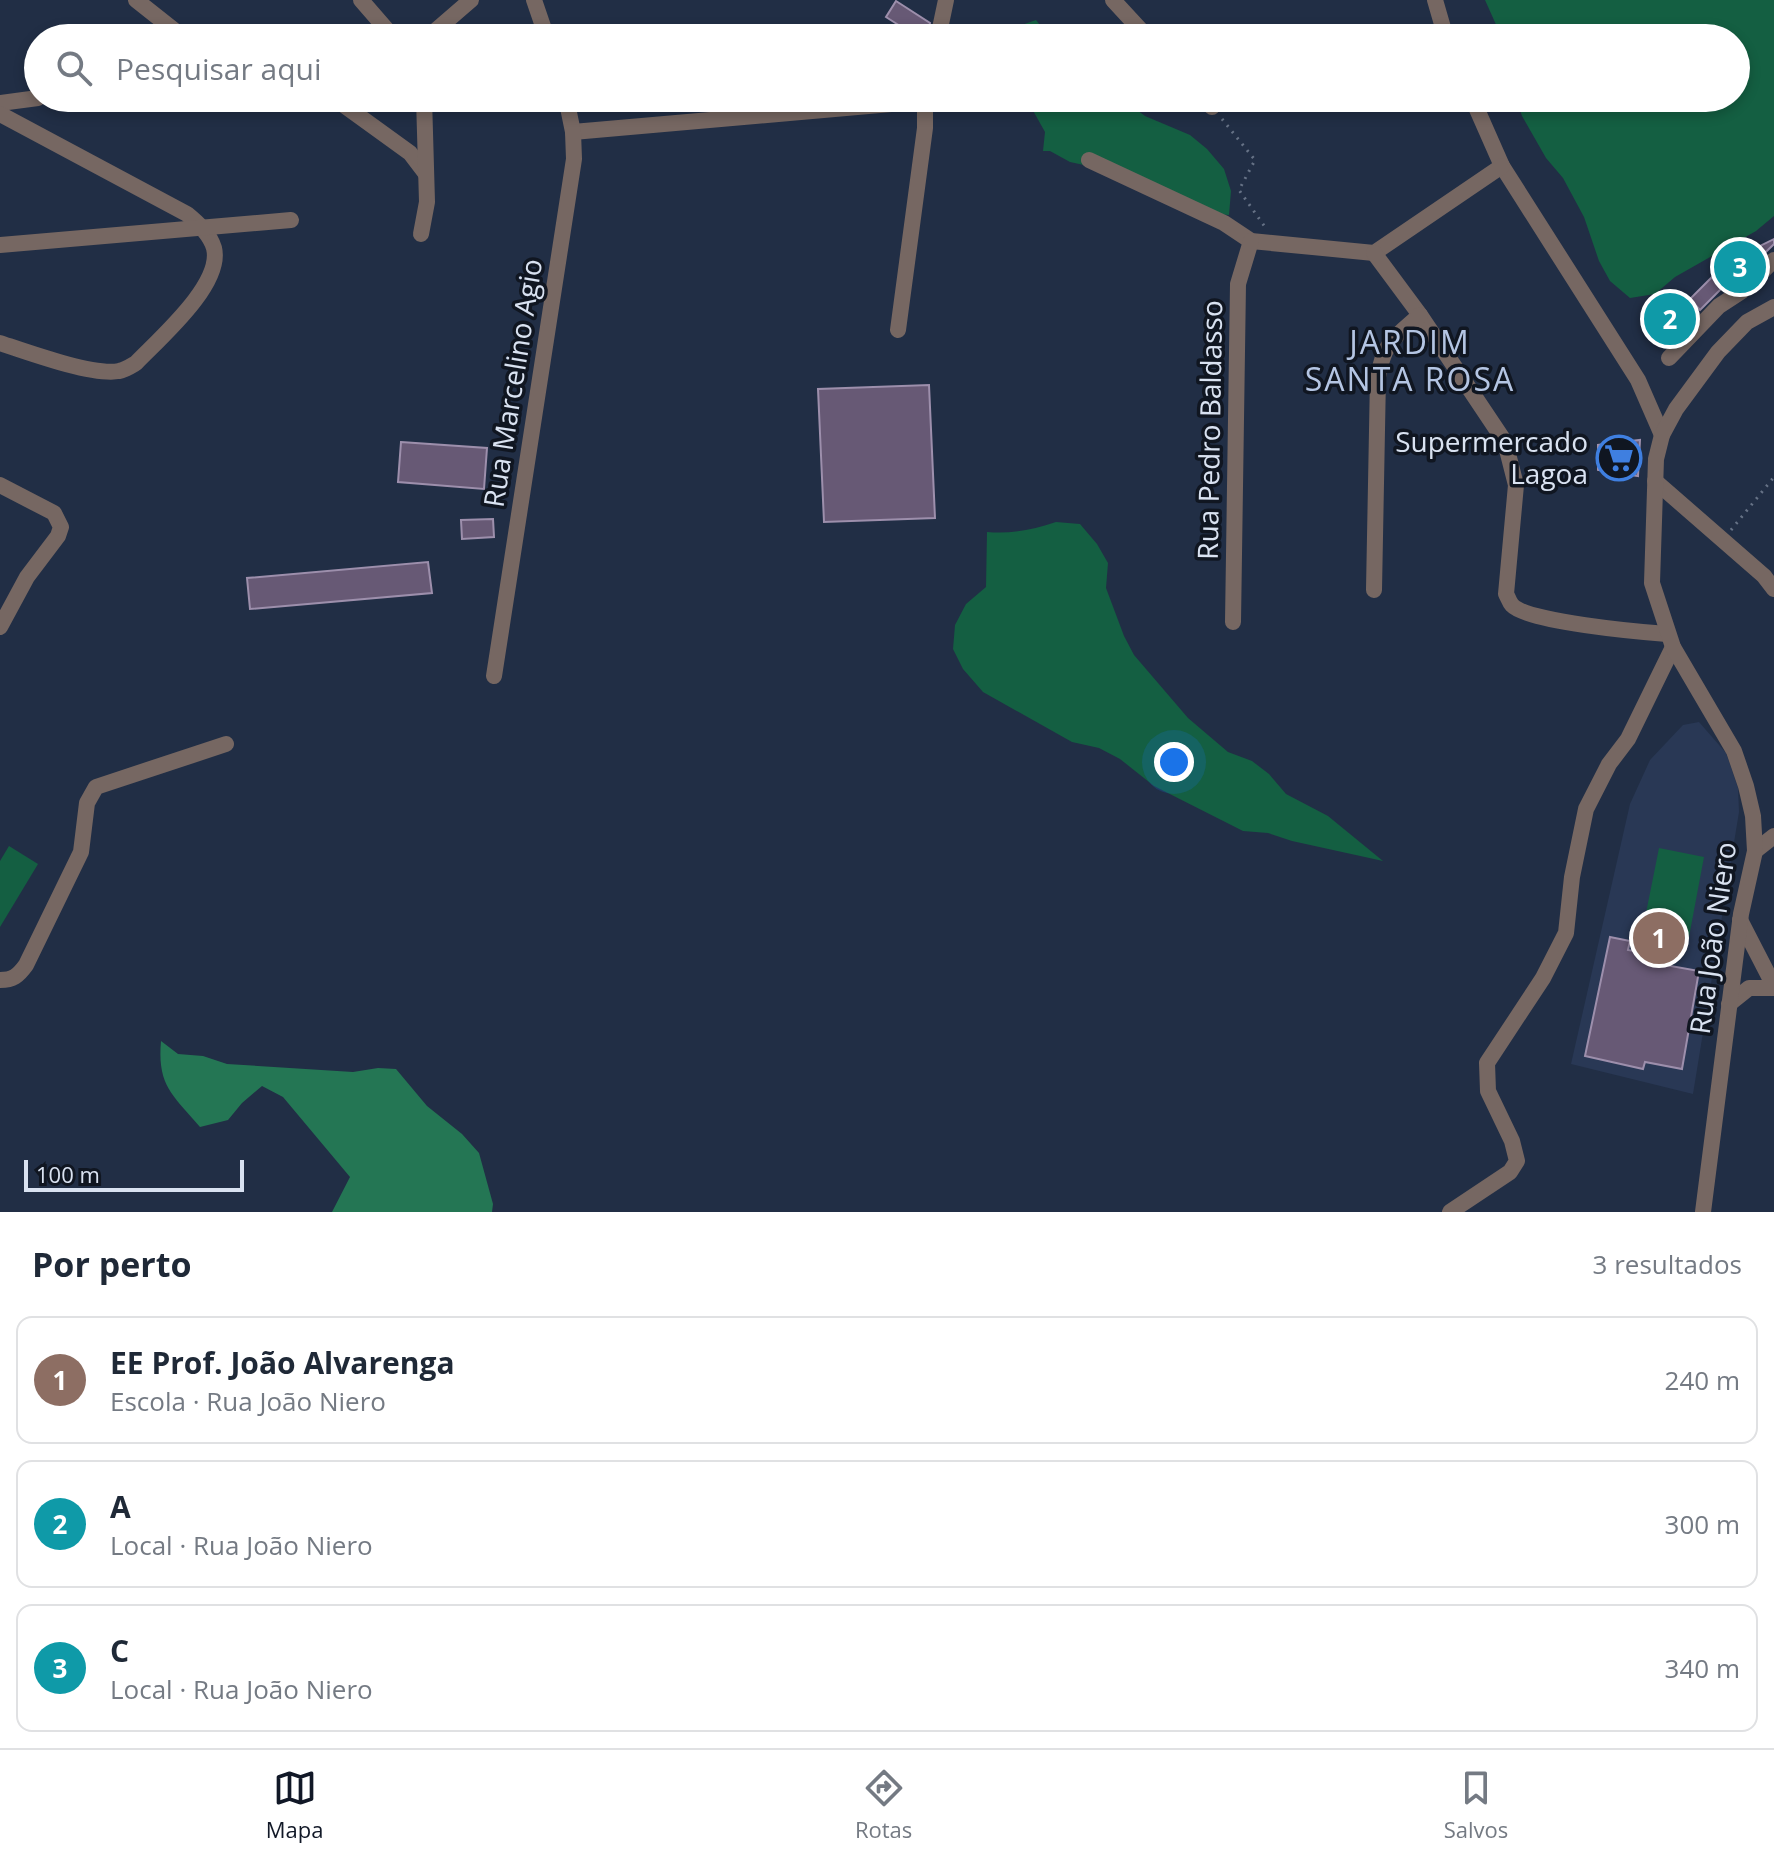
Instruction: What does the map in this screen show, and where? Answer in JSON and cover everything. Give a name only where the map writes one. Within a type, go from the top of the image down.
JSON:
[{"type":"street","points":[[136,0],[166,24]]},
{"type":"street","points":[[361,0],[382,24]]},
{"type":"street","points":[[443,24],[471,0]]},
{"type":"street","points":[[534,0],[542,24]]},
{"type":"street","points":[[941,24],[946,0]]},
{"type":"street","points":[[1113,0],[1135,24]]},
{"type":"street","points":[[1435,0],[1442,24]]},
{"type":"street","points":[[0,103],[24,100]]},
{"type":"street","points":[[353,112],[410,153],[426,174]]},
{"type":"street","points":[[421,234],[427,202],[424,112]]},
{"type":"street","name":"Rua Marcelino Agio","points":[[494,676],[574,159],[569,112]]},
{"type":"street","points":[[573,132],[794,112]]},
{"type":"street","points":[[898,330],[926,112]]},
{"type":"street","points":[[1478,112],[1502,166],[1638,380],[1662,435]]},
{"type":"street","points":[[0,114],[187,214],[203,228],[214,247],[215,265],[206,286],[136,363],[121,371],[106,372],[0,343]]},
{"type":"street","points":[[1089,160],[1224,223],[1251,241],[1374,253],[1502,166]]},
{"type":"street","points":[[0,245],[291,220]]},
{"type":"street","name":"Rua Pedro Baldasso","points":[[1233,622],[1238,284],[1251,241]]},
{"type":"street","points":[[1374,253],[1420,315],[1505,442],[1516,485],[1506,594],[1511,605],[1525,614],[1670,641],[1628,739],[1609,764],[1586,809],[1572,877],[1566,933],[1543,978],[1487,1063],[1488,1091],[1512,1141],[1517,1161],[1510,1172],[1450,1212]]},
{"type":"street","points":[[1669,358],[1719,306],[1742,291],[1774,260]]},
{"type":"street","name":"Rua João Niero","points":[[1703,1212],[1740,920],[1755,851],[1753,816],[1734,751],[1670,641],[1652,583],[1656,459],[1662,435],[1676,409],[1718,352],[1747,322],[1774,307]]},
{"type":"street","points":[[1374,590],[1378,377],[1382,353],[1420,315]]},
{"type":"street","points":[[1638,380],[1676,409]]},
{"type":"street","points":[[1655,481],[1764,576],[1774,589]]},
{"type":"street","points":[[0,485],[54,513],[60,520],[58,536],[27,577],[0,627]]},
{"type":"street","points":[[0,980],[11,980],[26,965],[81,852],[87,803],[96,787],[226,744]]},
{"type":"street","points":[[1755,851],[1774,836]]},
{"type":"street","points":[[1729,1004],[1749,988],[1774,987],[1740,920]]},
{"type":"path","points":[[1215,112],[1255,160],[1239,190],[1276,243]]},
{"type":"path","points":[[1723,540],[1774,477]]},
{"type":"shaded area","points":[[1699,722],[1726,753],[1738,788],[1739,812],[1693,1094],[1571,1064],[1630,804],[1650,760],[1683,725]]},
{"type":"green space","points":[[1485,0],[1774,0],[1774,216],[1756,231],[1675,277],[1655,294],[1630,298],[1610,281],[1599,261],[1584,217],[1521,112],[1750,112],[1750,24],[1496,24]]},
{"type":"green space","points":[[1034,112],[1140,112],[1190,135],[1207,149],[1224,169],[1231,191],[1229,215],[1205,213],[1098,168],[1070,162],[1050,151],[1043,151],[1045,132]]},
{"type":"green space","points":[[1056,522],[1080,524],[1097,544],[1108,563],[1106,588],[1124,636],[1134,655],[1188,718],[1228,752],[1252,761],[1269,774],[1286,794],[1328,816],[1383,861],[1268,833],[1243,831],[1154,786],[1120,759],[1099,748],[1072,742],[983,692],[963,669],[953,649],[955,625],[966,604],[986,587],[987,532],[1022,531]]},
{"type":"green space","points":[[9,846],[38,864],[0,927],[0,861]]},
{"type":"green space","points":[[1659,848],[1704,857],[1689,937],[1643,928]]},
{"type":"green space","points":[[161,1041],[178,1054],[203,1056],[227,1064],[353,1072],[396,1069],[427,1106],[462,1134],[479,1153],[493,1204],[492,1212],[332,1212],[350,1177],[283,1097],[262,1086],[228,1120],[200,1127],[164,1080]]},
{"type":"building","points":[[896,1],[930,23],[897,24],[886,17]]},
{"type":"building","points":[[1774,239],[1774,244],[1733,284],[1723,274],[1746,250],[1748,252]]},
{"type":"building","points":[[1713,276],[1723,287],[1700,310],[1690,299]]},
{"type":"building","points":[[1676,302],[1687,313],[1664,336],[1653,326]]},
{"type":"building","points":[[929,385],[935,518],[824,522],[818,389]]},
{"type":"building","name":"Supermercado Lagoa","points":[[1640,440],[1638,476],[1598,470],[1598,445]]},
{"type":"building","points":[[401,442],[487,448],[484,489],[398,482]]},
{"type":"building","points":[[493,519],[494,537],[462,539],[461,520]]},
{"type":"building","points":[[428,562],[432,593],[250,609],[247,578]]},
{"type":"building","points":[[1610,937],[1630,941],[1628,950],[1666,957],[1665,965],[1699,971],[1682,1069],[1645,1062],[1643,1069],[1585,1056]]},
{"type":"place","name":"C","points":[[1740,267]]},
{"type":"place","name":"A","points":[[1670,319]]},
{"type":"place","name":"Supermercado Lagoa","points":[[1619,458]]},
{"type":"place","name":"EE Prof. João Alvarenga","points":[[1659,938]]},
{"type":"district","name":"JARDIM SANTA ROSA","points":[[1410,362]]}]
